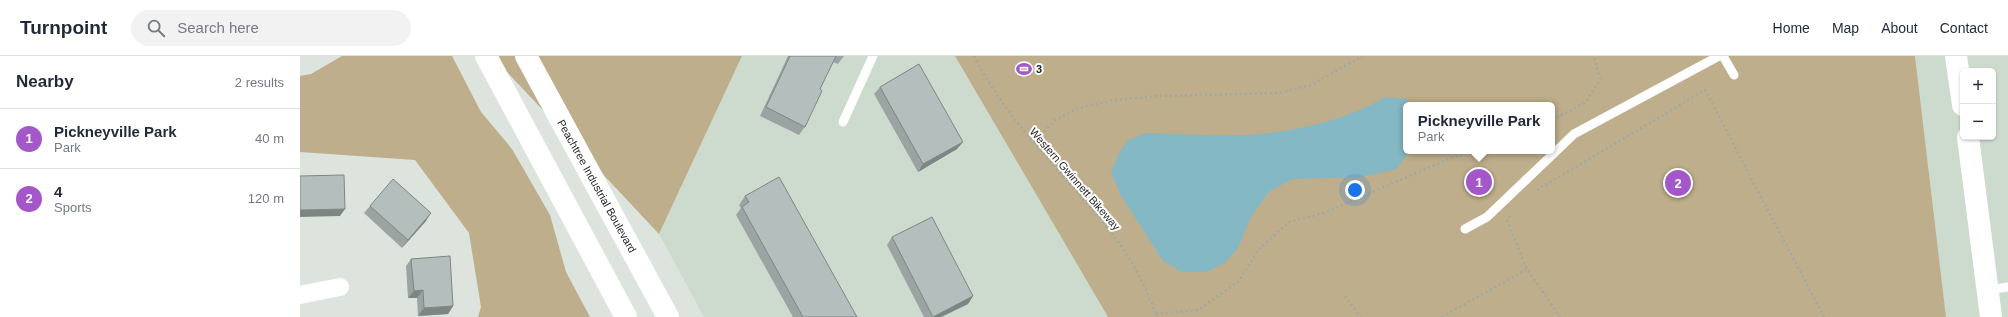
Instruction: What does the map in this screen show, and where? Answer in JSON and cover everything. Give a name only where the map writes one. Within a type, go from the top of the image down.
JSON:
[{"type":"main road","points":[[486,56],[626,317]]},
{"type":"main road","name":"Peachtree Industrial Boulevard","points":[[526,56],[668,317]]},
{"type":"main road","points":[[1956,56],[1963,104]]},
{"type":"main road","points":[[1969,140],[1998,289],[1991,317]]},
{"type":"street","points":[[300,295],[340,287]]},
{"type":"lane","points":[[843,122],[873,56]]},
{"type":"lane","points":[[1555,152],[1574,134],[1719,56]]},
{"type":"lane","points":[[1723,56],[1734,75]]},
{"type":"lane","points":[[1465,229],[1487,217],[1553,154]]},
{"type":"path","name":"Western Gwinnett Bikeway","points":[[974,56],[985,77],[1008,113],[1116,239],[1135,268],[1157,316]]},
{"type":"path","points":[[1034,143],[1054,122],[1078,108],[1114,100],[1158,96],[1277,93],[1311,85],[1363,56]]},
{"type":"path","points":[[1555,118],[1586,102],[1600,79],[1594,56]]},
{"type":"path","points":[[1532,193],[1705,90],[1824,317]]},
{"type":"path","points":[[1157,316],[1198,310],[1238,282],[1259,249],[1290,222],[1324,213],[1451,158],[1464,154]]},
{"type":"path","points":[[1507,220],[1527,269],[1560,317]]},
{"type":"path","points":[[1442,317],[1527,269]]},
{"type":"path","points":[[1344,296],[1361,317]]},
{"type":"shaded area","points":[[342,56],[452,56],[481,112],[512,149],[550,215],[566,272],[590,317],[478,317],[481,307],[469,233],[415,160],[300,152],[300,76],[311,74]]},
{"type":"shaded area","points":[[498,56],[742,56],[659,234],[507,72]]},
{"type":"shaded area","points":[[742,56],[955,56],[1108,317],[704,317],[659,234]]},
{"type":"shaded area","points":[[955,56],[1915,56],[1946,317],[1108,317]]},
{"type":"shaded area","points":[[1915,56],[2008,56],[2008,317],[1946,317]]},
{"type":"water","points":[[1386,97],[1407,99],[1408,102],[1403,102],[1403,154],[1407,154],[1397,169],[1361,177],[1293,179],[1270,191],[1252,215],[1238,248],[1225,263],[1206,272],[1182,272],[1163,261],[1120,194],[1111,172],[1118,155],[1128,140],[1147,133],[1240,135],[1270,133],[1330,121],[1373,104]]},
{"type":"building","points":[[790,56],[836,56],[820,89],[822,91],[805,127],[766,107]]},
{"type":"building","points":[[919,64],[963,142],[923,164],[880,87]]},
{"type":"building","points":[[344,175],[345,209],[300,210],[300,176]]},
{"type":"building","points":[[779,177],[857,317],[803,317],[742,207],[749,202],[745,196]]},
{"type":"building","points":[[393,179],[431,213],[408,240],[370,206]]},
{"type":"building","points":[[932,217],[973,296],[933,317],[892,237]]},
{"type":"building","points":[[450,256],[453,306],[424,308],[423,290],[414,291],[411,259]]},
{"type":"place","name":"3","points":[[1024,69]]},
{"type":"place","name":"Pickneyville Park","points":[[1479,182]]},
{"type":"place","name":"4","points":[[1678,183]]}]
